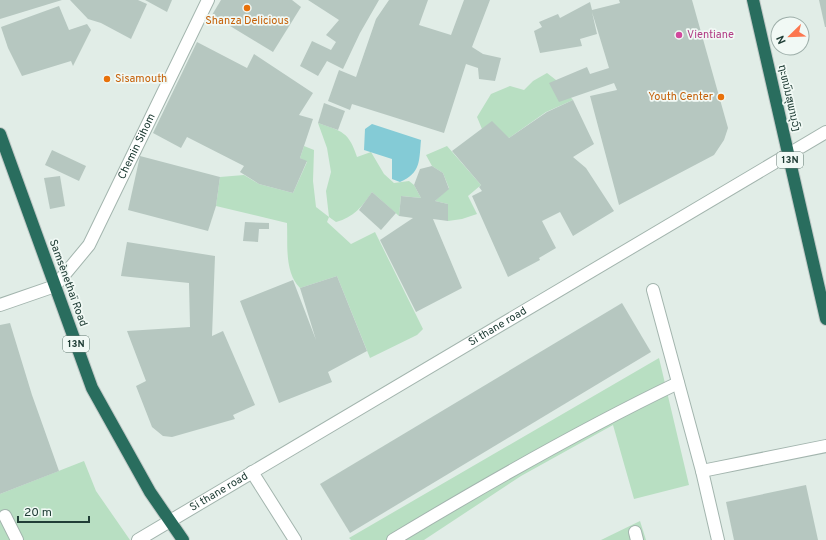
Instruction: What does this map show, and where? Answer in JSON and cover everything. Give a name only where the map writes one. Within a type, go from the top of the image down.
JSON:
[{"type":"highway","name":"ຖະຫນົນສຸພານຸວົງ","points":[[753,0],[826,320]]},
{"type":"highway","name":"Samsènethaï Road","points":[[0,134],[92,388],[150,492],[183,540]]},
{"type":"street","name":"Chemin Sihom","points":[[56,286],[89,245],[208,0]]},
{"type":"street","name":"Si thane road","points":[[138,540],[826,132]]},
{"type":"street","points":[[0,304],[56,286]]},
{"type":"street","points":[[653,290],[702,471],[718,540]]},
{"type":"street","points":[[393,540],[478,489],[602,420],[678,382]]},
{"type":"street","points":[[702,471],[826,446]]},
{"type":"street","points":[[252,472],[295,540]]},
{"type":"street","points":[[5,516],[18,540]]},
{"type":"green space","points":[[547,73],[556,80],[573,100],[546,112],[509,138],[482,129],[477,117],[491,94],[510,86],[524,90],[533,81]]},
{"type":"green space","points":[[318,123],[333,128],[344,134],[351,142],[357,157],[371,152],[384,174],[394,183],[409,181],[414,185],[421,198],[401,196],[399,216],[372,192],[361,207],[348,217],[336,222],[329,217],[326,191],[331,172],[327,148]]},
{"type":"green space","points":[[304,146],[314,150],[313,181],[316,207],[329,217],[327,222],[351,244],[375,232],[423,329],[417,335],[370,358],[337,276],[300,288],[291,274],[289,266],[287,249],[287,223],[216,206],[220,177],[244,175],[259,184],[293,193],[307,162],[300,158]]},
{"type":"green space","points":[[447,146],[481,185],[468,196],[477,214],[462,219],[448,221],[448,204],[435,201],[449,188],[443,173],[432,166],[426,155]]},
{"type":"green space","points":[[659,358],[689,485],[634,499],[613,425],[521,476],[424,540],[351,540],[349,538]]},
{"type":"green space","points":[[84,461],[96,491],[130,540],[0,540],[0,494]]},
{"type":"green space","points":[[640,521],[646,540],[601,540]]},
{"type":"water","points":[[372,124],[421,140],[418,166],[412,175],[400,182],[392,179],[392,159],[364,150],[365,129]]},
{"type":"building","points":[[0,0],[62,0],[0,19]]},
{"type":"building","points":[[70,0],[138,0],[147,4],[131,39],[101,23],[88,19]]},
{"type":"building","points":[[145,0],[172,0],[167,12]]},
{"type":"building","points":[[221,0],[292,0],[301,7],[273,52],[212,15]]},
{"type":"building","points":[[308,0],[379,0],[360,33],[343,69],[327,61],[318,76],[300,66],[312,41],[331,50],[336,42],[326,35],[339,20]]},
{"type":"building","points":[[389,0],[428,0],[419,25],[451,35],[464,0],[490,0],[472,47],[483,54],[501,58],[495,81],[479,79],[478,68],[466,64],[444,133],[352,104],[350,110],[328,101],[339,70],[356,77],[376,19]]},
{"type":"building","points":[[619,0],[692,0],[728,128],[724,140],[714,155],[619,205],[590,96],[617,90],[614,83],[559,102],[549,83],[587,67],[590,74],[609,68],[592,12],[597,34],[580,39],[582,46],[540,53],[534,31],[542,27],[539,22],[558,14],[560,18],[590,2],[592,10],[620,3]]},
{"type":"building","points":[[819,0],[826,0],[826,27],[825,27]]},
{"type":"building","points":[[59,6],[69,30],[87,24],[91,30],[73,66],[71,61],[22,76],[8,48],[1,27]]},
{"type":"building","points":[[197,42],[247,68],[254,54],[313,93],[299,115],[313,119],[300,158],[307,161],[293,193],[259,184],[240,172],[244,166],[187,137],[181,148],[153,133]]},
{"type":"building","points":[[573,100],[594,144],[573,157],[586,168],[614,211],[573,236],[560,212],[542,221],[556,248],[539,258],[540,260],[508,277],[472,196],[482,191],[479,187],[481,185],[452,151],[492,121],[509,138],[547,112]]},
{"type":"building","points":[[324,103],[345,111],[338,130],[318,123]]},
{"type":"building","points":[[52,150],[86,166],[79,181],[45,165]]},
{"type":"building","points":[[140,156],[220,177],[216,206],[208,231],[128,210]]},
{"type":"building","points":[[432,166],[443,173],[449,189],[435,201],[448,204],[448,221],[433,219],[462,288],[416,312],[380,240],[413,218],[399,216],[401,196],[421,198],[414,185],[420,169]]},
{"type":"building","points":[[60,176],[65,206],[50,209],[44,178]]},
{"type":"building","points":[[372,192],[396,213],[381,230],[359,210]]},
{"type":"building","points":[[245,222],[269,223],[269,229],[259,229],[258,242],[243,241]]},
{"type":"building","points":[[127,242],[215,256],[212,336],[223,331],[255,405],[233,415],[235,419],[172,437],[163,436],[152,427],[136,386],[146,381],[127,331],[190,327],[189,283],[121,276]]},
{"type":"building","points":[[337,276],[367,351],[328,372],[332,382],[279,403],[240,301],[293,280],[316,340],[300,288]]},
{"type":"building","points":[[622,303],[651,352],[350,533],[320,484]]},
{"type":"building","points":[[10,323],[32,395],[59,471],[0,494],[0,325]]},
{"type":"building","points":[[806,485],[818,540],[734,540],[726,502]]},
{"type":"place","name":"Shanza Delicious","points":[[247,8]]},
{"type":"place","name":"Vientiane","points":[[679,35]]},
{"type":"place","name":"Sisamouth","points":[[107,79]]},
{"type":"place","name":"Youth Center","points":[[721,97]]}]
